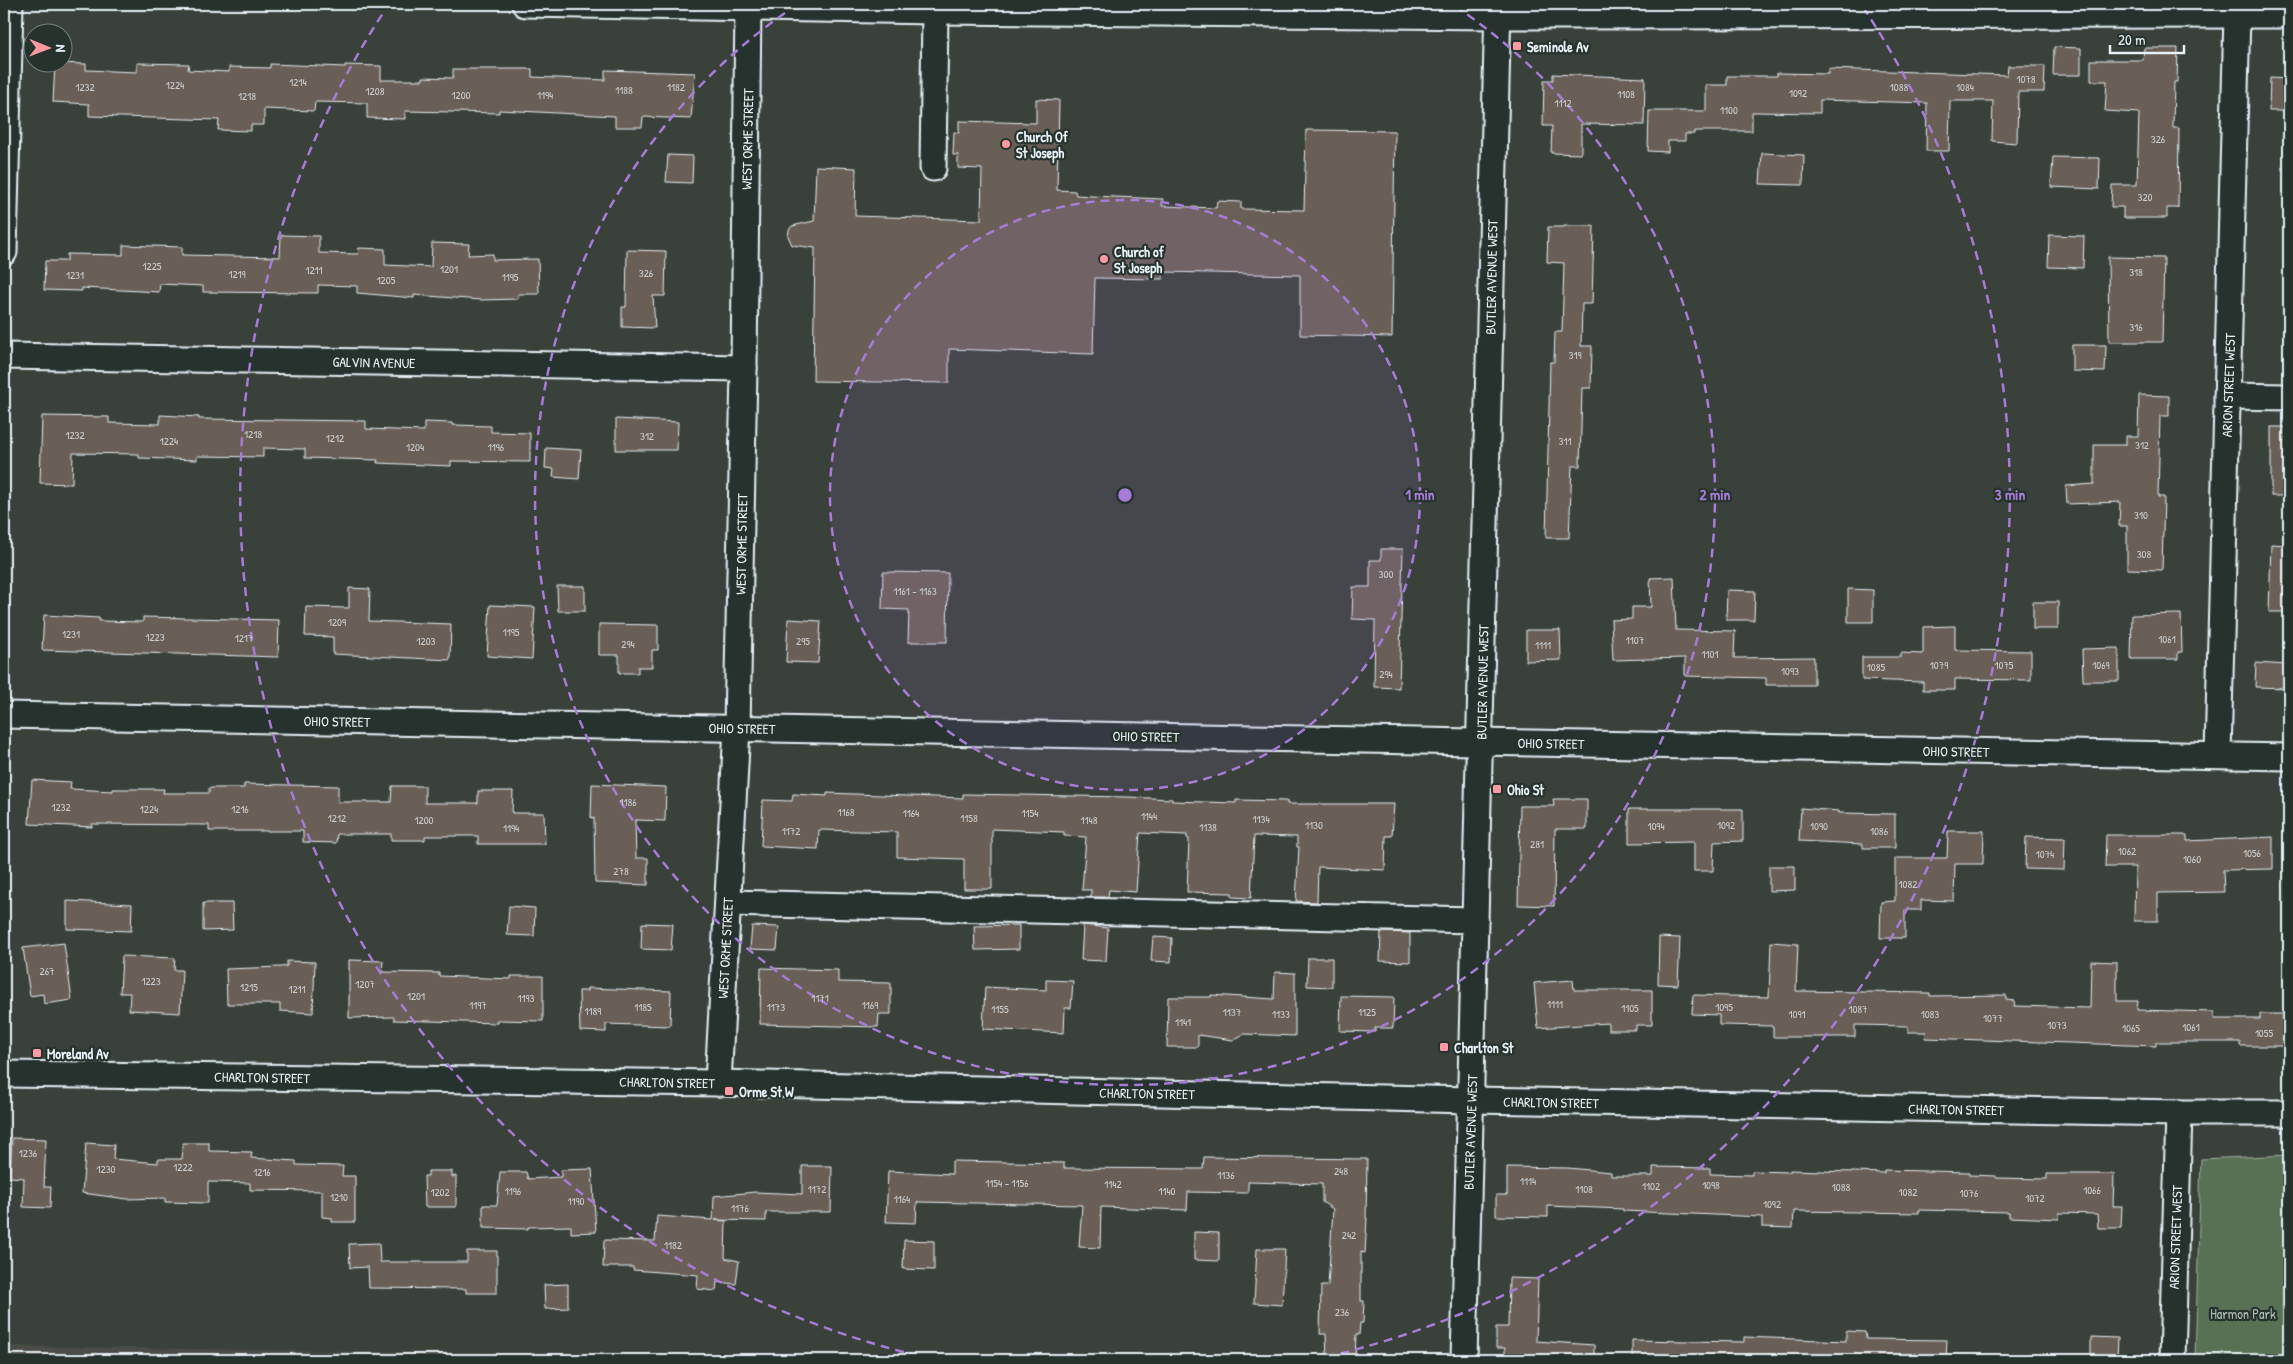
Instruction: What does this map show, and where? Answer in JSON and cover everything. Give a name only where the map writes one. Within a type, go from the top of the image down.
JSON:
[{"type":"street","points":[[4,252],[10,4]]},
{"type":"street","points":[[525,4],[748,5],[935,11],[1498,10],[2289,15]]},
{"type":"street","name":"WEST ORME STREET","points":[[718,1083],[737,728],[744,368],[748,5]]},
{"type":"street","name":"BUTLER AVENUE WEST","points":[[1464,1360],[1498,10]]},
{"type":"street","points":[[933,168],[935,11]]},
{"type":"street","name":"ARION STREET WEST","points":[[2218,755],[2237,14]]},
{"type":"street","name":"GALVIN AVENUE","points":[[4,356],[744,368]]},
{"type":"street","points":[[2227,396],[2289,397]]},
{"type":"street","name":"OHIO STREET","points":[[4,715],[2289,757]]},
{"type":"street","points":[[728,903],[1475,920]]},
{"type":"street","name":"CHARLTON STREET","points":[[4,1074],[718,1083],[1471,1100],[2179,1113],[2289,1113]]},
{"type":"street","name":"ARION STREET WEST","points":[[2172,1360],[2179,1113]]},
{"type":"shaded area","points":[[4,1346],[892,1360],[4,1360]]},
{"type":"green space","name":"Harmon Park","points":[[2289,1155],[2289,1360],[2195,1360],[2201,1159]]},
{"type":"building","points":[[2054,47],[2081,48],[2081,75],[2053,75]]},
{"type":"building","points":[[2144,48],[2178,48],[2177,82],[2174,82],[2173,128],[2179,128],[2178,208],[2167,208],[2167,218],[2123,218],[2123,207],[2111,207],[2112,185],[2137,185],[2139,113],[2105,111],[2107,81],[2091,81],[2091,60],[2143,60]]},
{"type":"building","points":[[137,63],[189,64],[188,70],[229,72],[229,67],[270,68],[270,64],[345,67],[345,65],[381,66],[381,80],[423,80],[423,77],[453,78],[453,69],[532,69],[532,77],[605,80],[605,70],[695,73],[691,119],[643,117],[642,127],[615,127],[615,116],[499,110],[499,113],[405,111],[405,119],[367,118],[367,103],[315,102],[314,111],[264,109],[264,125],[251,125],[251,131],[218,130],[219,120],[89,116],[89,104],[53,102],[55,72],[72,72],[72,64],[86,64],[86,70],[137,72]]},
{"type":"building","points":[[2008,66],[2045,66],[2044,92],[2018,92],[2017,143],[1992,141],[1993,101],[1950,101],[1949,151],[1926,151],[1927,103],[1820,100],[1820,113],[1752,112],[1752,131],[1694,131],[1694,134],[1685,134],[1685,141],[1668,141],[1668,152],[1648,151],[1649,111],[1706,111],[1706,85],[1727,85],[1727,76],[1777,76],[1777,73],[1828,74],[1828,69],[2007,75]]},
{"type":"building","points":[[1553,74],[1645,78],[1644,125],[1581,124],[1581,154],[1551,153],[1552,126],[1543,126],[1544,80],[1553,80]]},
{"type":"building","points":[[2270,78],[2289,79],[2289,111],[2269,111]]},
{"type":"building","name":"Church of St Joseph","points":[[1036,99],[1059,100],[1057,190],[1075,191],[1076,195],[1163,199],[1162,206],[1216,208],[1217,201],[1241,202],[1241,209],[1304,210],[1306,130],[1395,131],[1392,337],[1300,335],[1300,275],[1163,272],[1163,279],[1095,278],[1093,354],[949,349],[949,383],[813,381],[815,248],[792,245],[788,236],[792,226],[814,221],[816,166],[856,168],[855,216],[981,220],[982,169],[958,168],[958,155],[953,155],[954,132],[959,133],[959,121],[1036,123]]},
{"type":"building","points":[[1762,153],[1804,155],[1803,185],[1760,184]]},
{"type":"building","points":[[668,155],[693,156],[692,183],[666,182]]},
{"type":"building","points":[[2053,157],[2100,158],[2099,189],[2051,187]]},
{"type":"building","points":[[1594,226],[1592,304],[1582,304],[1581,346],[1592,346],[1591,388],[1582,388],[1580,466],[1572,466],[1569,538],[1546,538],[1550,362],[1554,362],[1555,332],[1562,332],[1564,263],[1547,262],[1548,227]]},
{"type":"building","points":[[281,235],[319,236],[319,253],[358,254],[359,248],[385,249],[385,265],[431,267],[432,243],[469,244],[468,255],[493,254],[493,260],[538,259],[539,294],[518,294],[518,299],[481,300],[414,295],[414,298],[357,293],[357,286],[318,285],[318,293],[203,292],[203,286],[160,284],[159,292],[82,288],[82,291],[44,290],[45,261],[67,261],[67,254],[123,255],[123,245],[182,247],[182,255],[280,257]]},
{"type":"building","points":[[2049,235],[2084,236],[2083,268],[2048,267]]},
{"type":"building","points":[[627,250],[666,251],[665,296],[653,296],[655,328],[622,327],[622,307],[626,307]]},
{"type":"building","points":[[2108,257],[2164,258],[2162,342],[2109,342]]},
{"type":"building","points":[[2072,345],[2106,345],[2105,372],[2072,371]]},
{"type":"building","points":[[2139,395],[2169,396],[2169,416],[2160,416],[2158,497],[2164,497],[2162,570],[2127,569],[2127,526],[2119,526],[2120,502],[2067,504],[2066,486],[2094,484],[2094,445],[2126,445],[2126,436],[2138,436]]},
{"type":"building","points":[[160,415],[199,417],[199,419],[366,421],[366,429],[424,431],[424,422],[491,426],[491,432],[530,433],[530,462],[451,461],[451,466],[377,463],[378,460],[305,458],[305,449],[263,448],[263,457],[197,456],[197,460],[139,458],[139,454],[73,453],[72,484],[40,483],[42,416],[109,417],[109,423],[160,424]]},
{"type":"building","points":[[616,419],[678,422],[677,450],[616,450]]},
{"type":"building","points":[[2271,427],[2289,427],[2289,496],[2271,496]]},
{"type":"building","points":[[546,448],[581,450],[579,479],[553,477],[554,469],[545,468]]},
{"type":"building","points":[[2271,544],[2289,545],[2289,612],[2269,612]]},
{"type":"building","points":[[1381,549],[1403,549],[1399,688],[1374,687],[1375,620],[1352,619],[1353,587],[1370,587],[1370,560],[1381,560]]},
{"type":"building","points":[[883,572],[948,573],[947,642],[908,642],[909,610],[882,609]]},
{"type":"building","points":[[1674,577],[1676,630],[1735,631],[1734,658],[1814,657],[1814,685],[1766,685],[1766,678],[1685,676],[1685,658],[1613,660],[1611,620],[1632,619],[1632,607],[1651,607],[1650,578]]},
{"type":"building","points":[[557,586],[585,586],[585,611],[558,611]]},
{"type":"building","points":[[349,588],[370,589],[369,621],[451,624],[450,660],[333,654],[333,637],[305,636],[306,607],[349,608]]},
{"type":"building","points":[[1848,589],[1873,590],[1873,622],[1848,622]]},
{"type":"building","points":[[1727,590],[1755,591],[1754,620],[1726,620]]},
{"type":"building","points":[[2033,602],[2058,602],[2058,629],[2033,629]]},
{"type":"building","points":[[490,605],[535,607],[532,659],[487,656]]},
{"type":"building","points":[[2181,614],[2182,652],[2178,652],[2178,659],[2131,659],[2132,615]]},
{"type":"building","points":[[44,615],[99,618],[99,621],[143,622],[143,617],[279,620],[278,657],[42,650]]},
{"type":"building","points":[[788,619],[821,621],[818,663],[786,662]]},
{"type":"building","points":[[599,624],[658,625],[658,650],[652,650],[652,667],[638,667],[638,673],[619,673],[619,655],[599,655]]},
{"type":"building","points":[[1955,626],[1955,650],[2031,651],[2031,680],[1955,679],[1955,690],[1923,690],[1923,682],[1862,680],[1862,657],[1901,657],[1901,653],[1923,654],[1923,627]]},
{"type":"building","points":[[1526,630],[1560,630],[1561,660],[1526,661]]},
{"type":"building","points":[[2119,648],[2119,681],[2083,681],[2082,649]]},
{"type":"building","points":[[2256,663],[2287,665],[2287,688],[2255,687]]},
{"type":"building","points":[[32,780],[71,782],[70,789],[113,791],[113,789],[164,789],[163,793],[209,793],[209,788],[244,788],[244,784],[338,786],[338,802],[391,802],[392,786],[425,786],[425,803],[478,803],[478,791],[513,791],[512,813],[544,813],[545,844],[478,844],[478,836],[425,836],[425,840],[391,840],[391,834],[337,834],[336,843],[303,842],[303,831],[209,831],[209,825],[92,824],[92,827],[29,824]]},
{"type":"building","points":[[592,784],[666,787],[665,821],[635,820],[636,858],[648,858],[648,885],[595,883],[594,818],[591,818]]},
{"type":"building","points":[[827,793],[963,798],[963,794],[1127,797],[1172,799],[1172,801],[1236,803],[1236,800],[1287,801],[1287,804],[1394,804],[1392,836],[1386,836],[1385,870],[1318,867],[1317,902],[1296,901],[1299,847],[1297,847],[1297,837],[1254,836],[1251,898],[1232,897],[1232,893],[1187,892],[1189,839],[1187,835],[1140,833],[1136,892],[1109,890],[1108,897],[1091,897],[1091,890],[1082,890],[1086,837],[1064,836],[1064,832],[992,829],[992,889],[964,889],[964,859],[897,857],[897,832],[819,830],[818,849],[761,846],[763,800],[792,801],[793,794],[827,796]]},
{"type":"building","points":[[1553,799],[1587,799],[1587,829],[1555,829],[1554,906],[1518,905],[1520,806],[1554,806]]},
{"type":"building","points":[[1801,808],[1839,811],[1839,813],[1895,814],[1895,848],[1863,848],[1863,844],[1799,841]]},
{"type":"building","points":[[1629,809],[1743,809],[1743,841],[1714,842],[1713,871],[1694,871],[1694,842],[1629,843]]},
{"type":"building","points":[[1948,831],[1984,831],[1983,864],[1955,864],[1954,901],[1921,900],[1921,910],[1905,910],[1905,938],[1880,938],[1881,902],[1895,901],[1895,858],[1947,858]]},
{"type":"building","points":[[2106,835],[2187,835],[2187,841],[2273,837],[2273,869],[2223,870],[2224,892],[2158,893],[2158,921],[2134,921],[2135,867],[2105,867]]},
{"type":"building","points":[[2026,837],[2065,838],[2064,870],[2025,869]]},
{"type":"building","points":[[1769,866],[1795,866],[1795,890],[1769,891]]},
{"type":"building","points":[[67,901],[132,904],[131,931],[67,929]]},
{"type":"building","points":[[203,903],[232,903],[233,930],[203,931]]},
{"type":"building","points":[[509,906],[535,908],[534,936],[507,935]]},
{"type":"building","points":[[642,923],[673,924],[671,950],[641,949]]},
{"type":"building","points":[[1019,925],[1019,949],[975,950],[974,926]]},
{"type":"building","points":[[1083,925],[1108,928],[1106,961],[1081,960]]},
{"type":"building","points":[[752,926],[779,927],[777,950],[750,949]]},
{"type":"building","points":[[1381,932],[1410,933],[1410,962],[1380,961]]},
{"type":"building","points":[[1153,937],[1172,938],[1171,962],[1151,961]]},
{"type":"building","points":[[1659,937],[1680,938],[1678,985],[1658,984]]},
{"type":"building","points":[[1771,942],[1798,944],[1796,991],[1930,993],[1930,996],[2006,995],[2006,1000],[2015,1001],[2014,1006],[2090,1008],[2091,961],[2117,962],[2117,1001],[2138,1001],[2137,1010],[2214,1012],[2214,1019],[2260,1019],[2260,1014],[2288,1014],[2288,1046],[2240,1046],[2240,1042],[2156,1042],[2156,1046],[1925,1038],[1926,1032],[1908,1032],[1908,1026],[1855,1025],[1855,1037],[1773,1037],[1773,1026],[1719,1025],[1719,1015],[1692,1014],[1693,995],[1769,997]]},
{"type":"building","points":[[64,943],[72,1000],[44,1004],[43,994],[30,996],[23,948]]},
{"type":"building","points":[[122,956],[175,958],[174,970],[182,970],[180,1013],[129,1010],[130,993],[120,993]]},
{"type":"building","points":[[1308,958],[1332,958],[1332,987],[1307,986]]},
{"type":"building","points":[[349,960],[383,961],[382,972],[439,973],[439,976],[511,979],[511,976],[543,976],[543,1021],[497,1020],[497,1023],[394,1020],[394,1017],[349,1018]]},
{"type":"building","points":[[287,961],[315,962],[313,1013],[280,1011],[280,1004],[227,1004],[226,969],[281,967],[287,966]]},
{"type":"building","points":[[761,968],[838,970],[838,982],[891,983],[891,1014],[879,1014],[878,1027],[760,1024]]},
{"type":"building","points":[[1275,972],[1295,973],[1295,1036],[1244,1034],[1233,1040],[1198,1035],[1198,1047],[1167,1047],[1168,997],[1211,997],[1211,995],[1274,999]]},
{"type":"building","points":[[1046,980],[1073,981],[1071,1008],[1065,1008],[1064,1033],[983,1029],[985,987],[1046,990]]},
{"type":"building","points":[[1573,980],[1574,990],[1652,990],[1652,1025],[1636,1025],[1636,1030],[1608,1030],[1608,1023],[1538,1028],[1534,983]]},
{"type":"building","points":[[587,988],[671,991],[670,1026],[606,1024],[606,1032],[580,1031],[579,991],[587,991]]},
{"type":"building","points":[[1341,996],[1394,997],[1393,1028],[1375,1028],[1375,1032],[1340,1031]]},
{"type":"building","points":[[12,1138],[46,1139],[44,1187],[51,1187],[50,1208],[23,1207],[24,1178],[10,1177]]},
{"type":"building","points":[[86,1143],[114,1145],[113,1159],[158,1163],[158,1159],[182,1159],[183,1143],[209,1143],[209,1151],[252,1152],[251,1158],[296,1161],[296,1165],[343,1166],[342,1176],[355,1176],[355,1222],[332,1222],[332,1218],[322,1217],[322,1191],[250,1190],[250,1183],[208,1182],[208,1203],[165,1202],[165,1198],[127,1199],[82,1193]]},
{"type":"building","points":[[1204,1157],[1367,1159],[1365,1253],[1361,1252],[1361,1301],[1364,1301],[1363,1323],[1360,1323],[1359,1335],[1356,1335],[1355,1360],[1327,1360],[1326,1334],[1320,1334],[1321,1286],[1328,1286],[1333,1209],[1322,1202],[1322,1184],[1248,1182],[1248,1193],[1188,1192],[1187,1210],[1101,1207],[1100,1248],[1079,1247],[1082,1205],[917,1202],[916,1223],[886,1222],[888,1171],[952,1174],[952,1161],[1064,1163],[1064,1168],[1203,1169]]},
{"type":"building","points":[[802,1166],[832,1166],[831,1212],[766,1212],[766,1221],[715,1220],[726,1221],[725,1258],[739,1261],[736,1284],[717,1282],[716,1291],[697,1289],[698,1275],[633,1270],[633,1267],[603,1267],[604,1240],[655,1241],[657,1216],[713,1220],[714,1196],[755,1192],[802,1194]]},
{"type":"building","points":[[1507,1167],[1568,1168],[1611,1172],[1611,1176],[1653,1176],[1653,1167],[1710,1168],[1710,1174],[1752,1175],[1752,1171],[1790,1172],[1790,1170],[1884,1173],[1884,1170],[1969,1172],[1969,1175],[1996,1176],[1996,1178],[2047,1179],[2047,1174],[2114,1174],[2113,1206],[2122,1206],[2121,1228],[2098,1228],[2097,1214],[2059,1213],[2059,1219],[2009,1217],[2009,1212],[1919,1210],[1919,1213],[1794,1211],[1793,1228],[1762,1227],[1762,1217],[1623,1211],[1623,1209],[1548,1206],[1548,1217],[1496,1216],[1496,1195],[1507,1195]]},
{"type":"building","points":[[592,1169],[596,1232],[571,1233],[571,1226],[528,1227],[528,1229],[483,1228],[483,1205],[497,1205],[500,1172],[526,1172],[528,1179],[561,1177],[561,1170]]},
{"type":"building","points":[[428,1171],[452,1171],[452,1177],[456,1176],[456,1207],[425,1207],[424,1176],[428,1176]]},
{"type":"building","points":[[1194,1232],[1219,1233],[1219,1261],[1194,1260]]},
{"type":"building","points":[[904,1240],[934,1241],[934,1270],[903,1269]]},
{"type":"building","points":[[379,1243],[380,1262],[467,1262],[467,1251],[497,1251],[497,1293],[466,1293],[466,1289],[369,1288],[368,1267],[350,1268],[349,1244]]},
{"type":"building","points":[[1257,1249],[1285,1249],[1282,1305],[1254,1303]]},
{"type":"building","points":[[1509,1278],[1538,1279],[1536,1341],[1594,1345],[1594,1360],[1505,1360],[1505,1348],[1496,1348],[1496,1327],[1508,1327]]},
{"type":"building","points":[[568,1284],[568,1308],[545,1309],[544,1285]]},
{"type":"building","points":[[1846,1331],[1865,1332],[1866,1339],[1947,1340],[1946,1360],[1632,1360],[1632,1340],[1744,1342],[1744,1337],[1846,1341]]},
{"type":"building","points":[[2091,1337],[2118,1338],[2117,1360],[2091,1360]]},
{"type":"place","name":"Seminole Av","points":[[1517,46]]},
{"type":"place","name":"Church Of St Joseph","points":[[1006,144]]},
{"type":"place","name":"Church of St Joseph","points":[[1104,259]]},
{"type":"place","name":"Ohio St","points":[[1497,789]]},
{"type":"place","name":"Charlton St","points":[[1444,1047]]},
{"type":"place","name":"Moreland Av","points":[[37,1053]]},
{"type":"place","name":"Orme St W","points":[[729,1091]]}]
